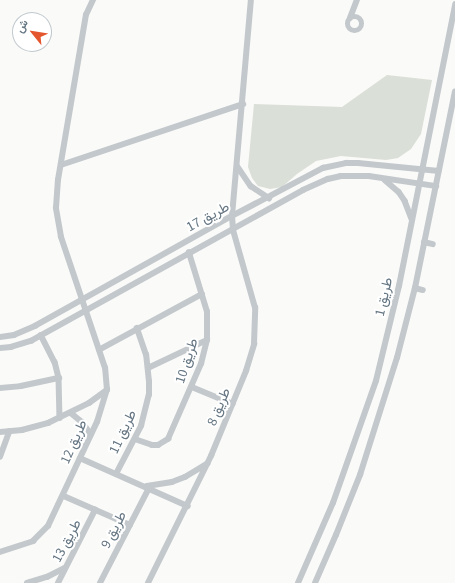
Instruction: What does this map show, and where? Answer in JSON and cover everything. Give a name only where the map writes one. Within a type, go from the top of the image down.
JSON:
[{"type":"street","name":"طريق 12","points":[[0,552],[24,545],[41,535],[48,526],[64,496],[91,434],[102,408],[106,390],[105,368],[58,223],[56,194],[86,15],[93,0]]},
{"type":"street","name":"طريق 8","points":[[148,583],[208,464],[233,404],[252,352],[256,320],[251,290],[233,230],[232,216],[238,167],[251,0]]},
{"type":"street","points":[[357,0],[362,23],[361,28],[353,31],[348,26],[349,19],[357,0]]},
{"type":"street","name":"طريق 1","points":[[298,583],[331,509],[369,404],[392,318],[413,221],[455,5]]},
{"type":"street","points":[[349,19],[355,17],[360,19]]},
{"type":"street","name":"طريق 1","points":[[314,583],[336,535],[361,471],[391,378],[414,288],[455,92]]},
{"type":"street","points":[[61,166],[243,104]]},
{"type":"street","name":"طريق 17","points":[[0,337],[25,332],[83,301],[232,216],[269,198],[313,173],[335,165],[358,163],[439,171]]},
{"type":"street","points":[[238,167],[251,186],[269,198]]},
{"type":"street","name":"طريق 17","points":[[0,348],[21,345],[41,335],[303,190],[328,179],[355,175],[436,186]]},
{"type":"street","points":[[383,178],[399,192],[405,201],[413,221]]},
{"type":"street","points":[[424,242],[433,244]]},
{"type":"street","name":"طريق 10","points":[[135,439],[152,445],[158,445],[168,439],[201,364],[207,340],[208,317],[189,253]]},
{"type":"street","points":[[414,288],[423,290]]},
{"type":"street","points":[[99,350],[202,294]]},
{"type":"street","name":"طريق 11","points":[[116,474],[135,439],[147,406],[149,388],[148,368],[146,355],[136,329]]},
{"type":"street","points":[[41,335],[54,362],[59,378],[61,396],[60,418]]},
{"type":"street","points":[[148,368],[207,340]]},
{"type":"street","points":[[0,388],[21,386],[59,378]]},
{"type":"street","points":[[192,387],[233,404]]},
{"type":"street","points":[[0,432],[9,432],[35,427],[60,418],[90,403],[106,390]]},
{"type":"street","points":[[71,413],[82,422],[91,434]]},
{"type":"street","points":[[0,457],[9,432]]},
{"type":"street","points":[[80,458],[188,506]]},
{"type":"street","points":[[147,487],[178,480],[208,464]]},
{"type":"street","name":"طريق 9","points":[[100,583],[130,525],[147,487]]},
{"type":"street","points":[[64,496],[130,525]]},
{"type":"street","name":"طريق 13","points":[[58,583],[96,510]]},
{"type":"street","points":[[27,583],[37,582],[66,568]]},
{"type":"shaded area","points":[[387,75],[432,80],[421,134],[411,149],[398,158],[386,160],[341,156],[316,161],[297,174],[282,187],[270,189],[258,186],[252,178],[248,167],[254,104],[342,107]]}]
